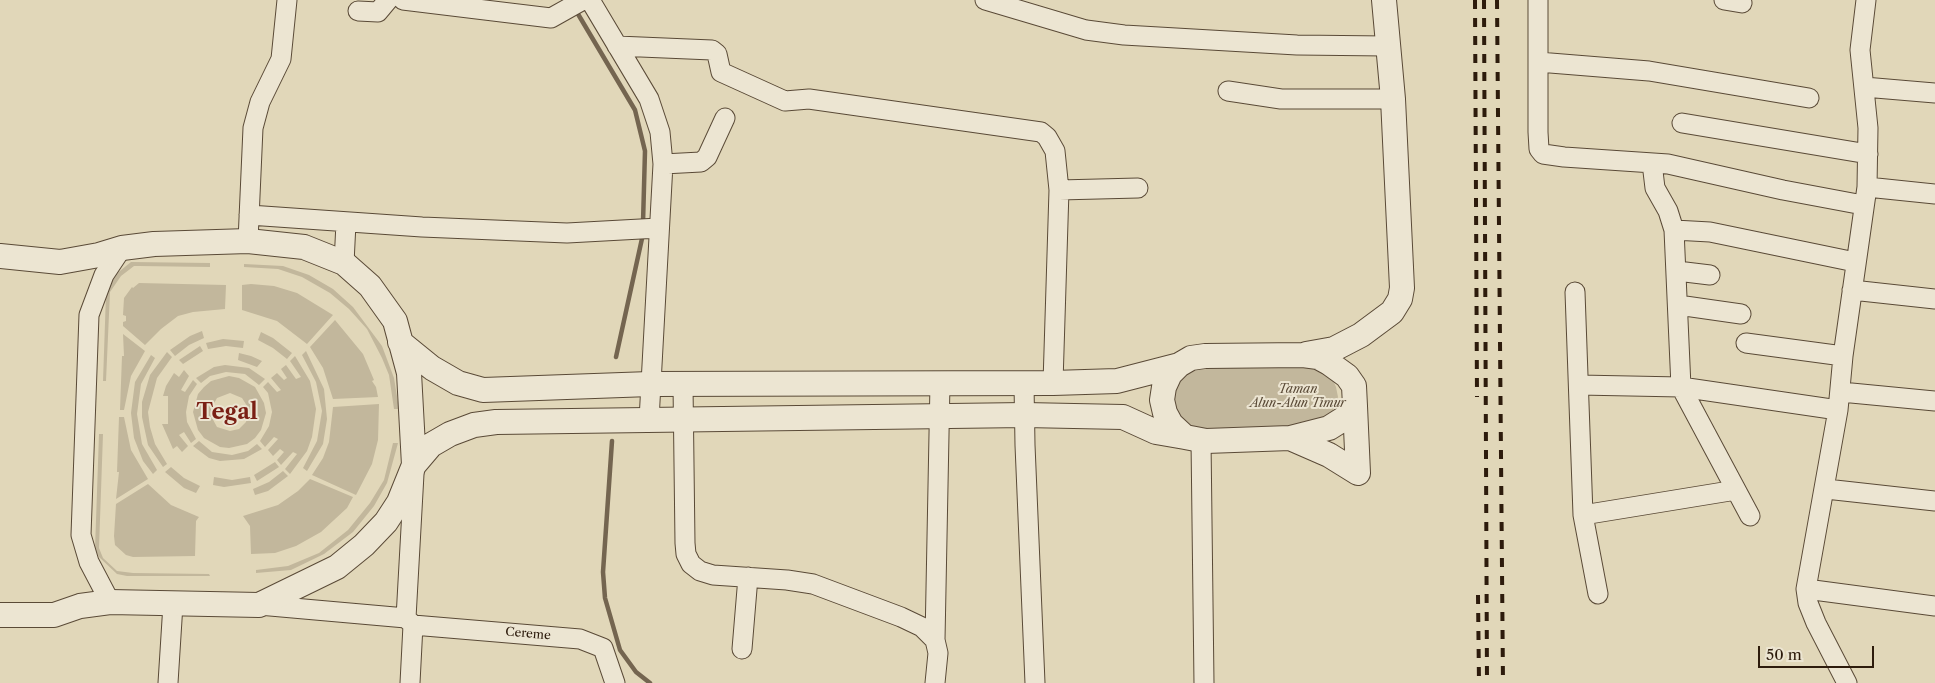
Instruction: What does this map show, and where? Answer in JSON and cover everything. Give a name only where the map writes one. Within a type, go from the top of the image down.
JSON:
[{"type":"street","points":[[248,241],[253,128],[260,102],[281,59],[287,0]]},
{"type":"street","points":[[358,11],[378,12],[388,0]]},
{"type":"street","points":[[402,0],[551,18],[583,0]]},
{"type":"street","points":[[590,0],[649,99],[657,119],[662,142],[663,164],[649,229],[649,420]]},
{"type":"street","points":[[985,0],[1086,30],[1124,35],[1297,45],[1386,46]]},
{"type":"street","points":[[1193,439],[1171,424],[1165,413],[1162,400],[1164,387],[1170,374],[1179,365],[1191,358],[1205,356],[1303,354],[1334,349],[1361,335],[1392,312],[1402,288],[1393,99],[1386,46],[1384,0]]},
{"type":"street","points":[[1538,0],[1540,151],[1547,155],[1677,166],[1783,190],[1865,196],[1935,194]]},
{"type":"street","points":[[1724,0],[1742,3]]},
{"type":"street","points":[[1847,683],[1816,623],[1808,602],[1806,589],[1826,488],[1841,392],[1843,356],[1865,196],[1868,154],[1860,50],[1866,0]]},
{"type":"street","points":[[618,46],[712,50],[717,54],[721,72],[785,101],[809,99],[1034,129],[1047,137],[1055,151],[1059,190],[1054,383]]},
{"type":"street","points":[[1538,62],[1642,70],[1808,98]]},
{"type":"street","points":[[1864,87],[1935,93]]},
{"type":"street","points":[[1228,91],[1281,99],[1393,99]]},
{"type":"street","points":[[663,164],[701,162],[707,158],[725,118]]},
{"type":"street","points":[[1682,123],[1868,154]]},
{"type":"street","points":[[1652,163],[1654,188],[1668,211],[1674,230],[1680,387],[1750,516]]},
{"type":"street","points":[[1059,190],[1138,188]]},
{"type":"street","points":[[249,215],[346,223],[567,233],[649,229]]},
{"type":"street","points":[[344,264],[346,223]]},
{"type":"street","points":[[1674,230],[1710,232],[1855,262]]},
{"type":"street","points":[[0,256],[60,262],[99,255],[122,248],[154,244],[248,241],[304,247],[344,264],[370,286],[389,310],[395,321],[409,373],[412,402],[414,465],[409,622],[410,683]]},
{"type":"street","points":[[110,602],[90,562],[81,535],[81,526],[89,315],[104,274],[122,248]]},
{"type":"street","points":[[1677,271],[1710,275]]},
{"type":"street","points":[[1852,290],[1935,299]]},
{"type":"street","points":[[1575,292],[1583,515],[1598,594]]},
{"type":"street","points":[[1678,305],[1741,314]]},
{"type":"street","points":[[1290,438],[1329,455],[1358,473],[1355,396],[1361,335]]},
{"type":"street","points":[[400,342],[432,368],[458,383],[483,390],[650,384],[1054,383],[1117,380],[1179,365]]},
{"type":"street","points":[[1746,343],[1843,356]]},
{"type":"street","points":[[0,615],[54,615],[80,606],[110,602],[259,605],[336,567],[364,545],[386,522],[400,502],[414,465],[431,445],[450,434],[474,425],[496,422],[1025,415],[1123,417],[1156,432],[1193,439],[1290,438],[1329,428],[1348,416],[1355,396],[1347,376],[1329,362],[1318,357],[1303,354]]},
{"type":"street","points":[[935,683],[938,653],[936,640],[940,383]]},
{"type":"street","points":[[1024,384],[1035,683]]},
{"type":"street","points":[[683,385],[682,420],[686,554],[691,564],[700,571],[713,575],[813,584],[901,617],[922,627],[936,640]]},
{"type":"street","points":[[1579,385],[1680,387],[1838,410]]},
{"type":"street","points":[[1841,392],[1935,401]]},
{"type":"street","points":[[1193,439],[1204,683]]},
{"type":"street","points":[[1826,488],[1935,500]]},
{"type":"street","points":[[1583,515],[1736,490]]},
{"type":"street","points":[[742,649],[748,577]]},
{"type":"street","points":[[1806,589],[1935,606]]},
{"type":"street","points":[[168,683],[173,604]]},
{"type":"street","name":"Cereme","points":[[259,605],[580,639],[603,648],[615,683]]},
{"type":"green space","points":[[131,262],[210,263],[210,267],[134,266],[121,276],[110,292],[106,381],[103,381],[106,294],[115,275]]},
{"type":"green space","points":[[244,264],[283,266],[309,275],[333,289],[353,307],[382,346],[394,378],[399,409],[394,409],[389,375],[382,358],[367,329],[349,309],[330,293],[302,277],[278,269],[244,267]]},
{"type":"green space","points":[[139,283],[226,285],[225,309],[193,312],[178,316],[145,345],[123,326],[123,322],[126,321],[126,316],[123,315],[124,298],[132,287]]},
{"type":"green space","points":[[242,285],[274,286],[297,293],[333,315],[307,344],[277,321],[242,310]]},
{"type":"green space","points":[[335,320],[363,354],[374,380],[372,381],[376,387],[378,397],[333,399],[323,368],[310,347]]},
{"type":"green space","points":[[202,331],[204,338],[189,345],[175,356],[170,350],[190,336]]},
{"type":"green space","points":[[261,332],[273,338],[292,353],[287,359],[273,348],[258,340]]},
{"type":"green space","points":[[123,334],[145,351],[131,376],[124,410],[120,410],[122,356],[124,356]]},
{"type":"green space","points":[[223,339],[244,341],[243,348],[226,346],[208,349],[206,343]]},
{"type":"green space","points":[[200,346],[203,351],[183,364],[179,360]]},
{"type":"green space","points":[[306,351],[324,389],[327,419],[323,444],[307,471],[303,468],[317,441],[322,411],[316,382],[302,355]]},
{"type":"green space","points":[[167,352],[172,357],[157,378],[148,412],[155,444],[167,464],[163,467],[148,445],[142,417],[142,402],[150,375]]},
{"type":"green space","points":[[239,353],[262,361],[257,367],[238,360]]},
{"type":"green space","points":[[151,355],[155,358],[141,384],[137,414],[142,444],[157,470],[153,474],[143,461],[134,438],[131,413],[135,382]]},
{"type":"green space","points":[[295,356],[310,381],[316,409],[312,437],[307,451],[290,474],[285,469],[297,454],[293,452],[281,465],[277,460],[284,452],[280,449],[273,456],[268,450],[278,439],[274,437],[265,447],[260,441],[269,426],[272,412],[268,393],[263,387],[268,382],[277,392],[281,390],[271,378],[277,373],[284,380],[287,378],[281,369],[286,365],[296,379],[301,377],[290,361]]},
{"type":"green space","points":[[225,365],[249,368],[265,379],[259,385],[245,374],[226,372],[210,376],[201,383],[196,378],[214,367]]},
{"type":"green space","name":"Taman Alun-Alun Timur","points":[[1201,367],[1315,367],[1332,378],[1338,397],[1331,416],[1315,427],[1201,430],[1191,428],[1176,416],[1172,389],[1183,374]]},
{"type":"green space","points":[[184,370],[189,376],[181,390],[185,392],[193,380],[197,384],[189,396],[186,412],[187,422],[196,439],[191,443],[184,432],[179,435],[188,446],[182,452],[177,446],[173,449],[162,424],[168,424],[168,396],[163,396],[166,386],[174,373],[179,377]]},
{"type":"green space","points":[[229,376],[239,378],[255,387],[264,403],[266,413],[261,430],[247,444],[229,448],[220,447],[204,438],[198,430],[193,412],[198,394],[211,381]],"holes":[[[230,393],[242,398],[249,409],[246,422],[239,429],[230,431],[217,427],[211,416],[211,409],[217,398]]]},
{"type":"green space","points":[[379,404],[378,440],[372,464],[356,495],[312,475],[323,458],[329,442],[333,407]]},
{"type":"green space","points":[[119,417],[124,417],[131,450],[148,479],[116,499],[119,472],[117,472]]},
{"type":"green space","points":[[99,434],[103,434],[99,548],[103,558],[117,571],[209,574],[210,576],[127,576],[117,574],[99,557],[95,549]]},
{"type":"green space","points":[[199,441],[212,452],[232,455],[248,451],[257,444],[262,449],[244,459],[220,461],[209,458],[193,446]]},
{"type":"green space","points":[[393,443],[398,443],[387,483],[374,506],[353,532],[324,554],[291,570],[256,573],[256,570],[288,566],[319,553],[348,530],[370,503],[384,480]]},
{"type":"green space","points":[[275,462],[279,467],[257,481],[254,475]]},
{"type":"green space","points":[[171,467],[184,478],[200,486],[196,493],[184,488],[165,472]]},
{"type":"green space","points":[[283,471],[288,476],[268,491],[255,495],[253,489],[269,482]]},
{"type":"green space","points":[[214,477],[232,480],[250,477],[251,483],[224,487],[213,485]]},
{"type":"green space","points":[[310,479],[353,497],[347,508],[321,532],[296,546],[275,553],[251,554],[250,526],[243,516],[278,505],[298,491]]},
{"type":"green space","points":[[148,484],[171,505],[199,517],[196,521],[195,556],[133,557],[126,555],[115,545],[116,504]]},
{"type":"waterway","points":[[575,9],[635,110],[645,151],[643,223]]},
{"type":"waterway","points":[[616,357],[643,234]]},
{"type":"waterway","points":[[612,441],[603,572],[605,598],[620,650],[636,672],[650,683]]},
{"type":"railway","points":[[1475,0],[1477,397]]},
{"type":"railway","points":[[1484,0],[1487,683]]},
{"type":"railway","points":[[1497,0],[1503,683]]},
{"type":"railway","points":[[1478,595],[1479,683]]},
{"type":"district","name":"Tegal","points":[[227,413]]}]
